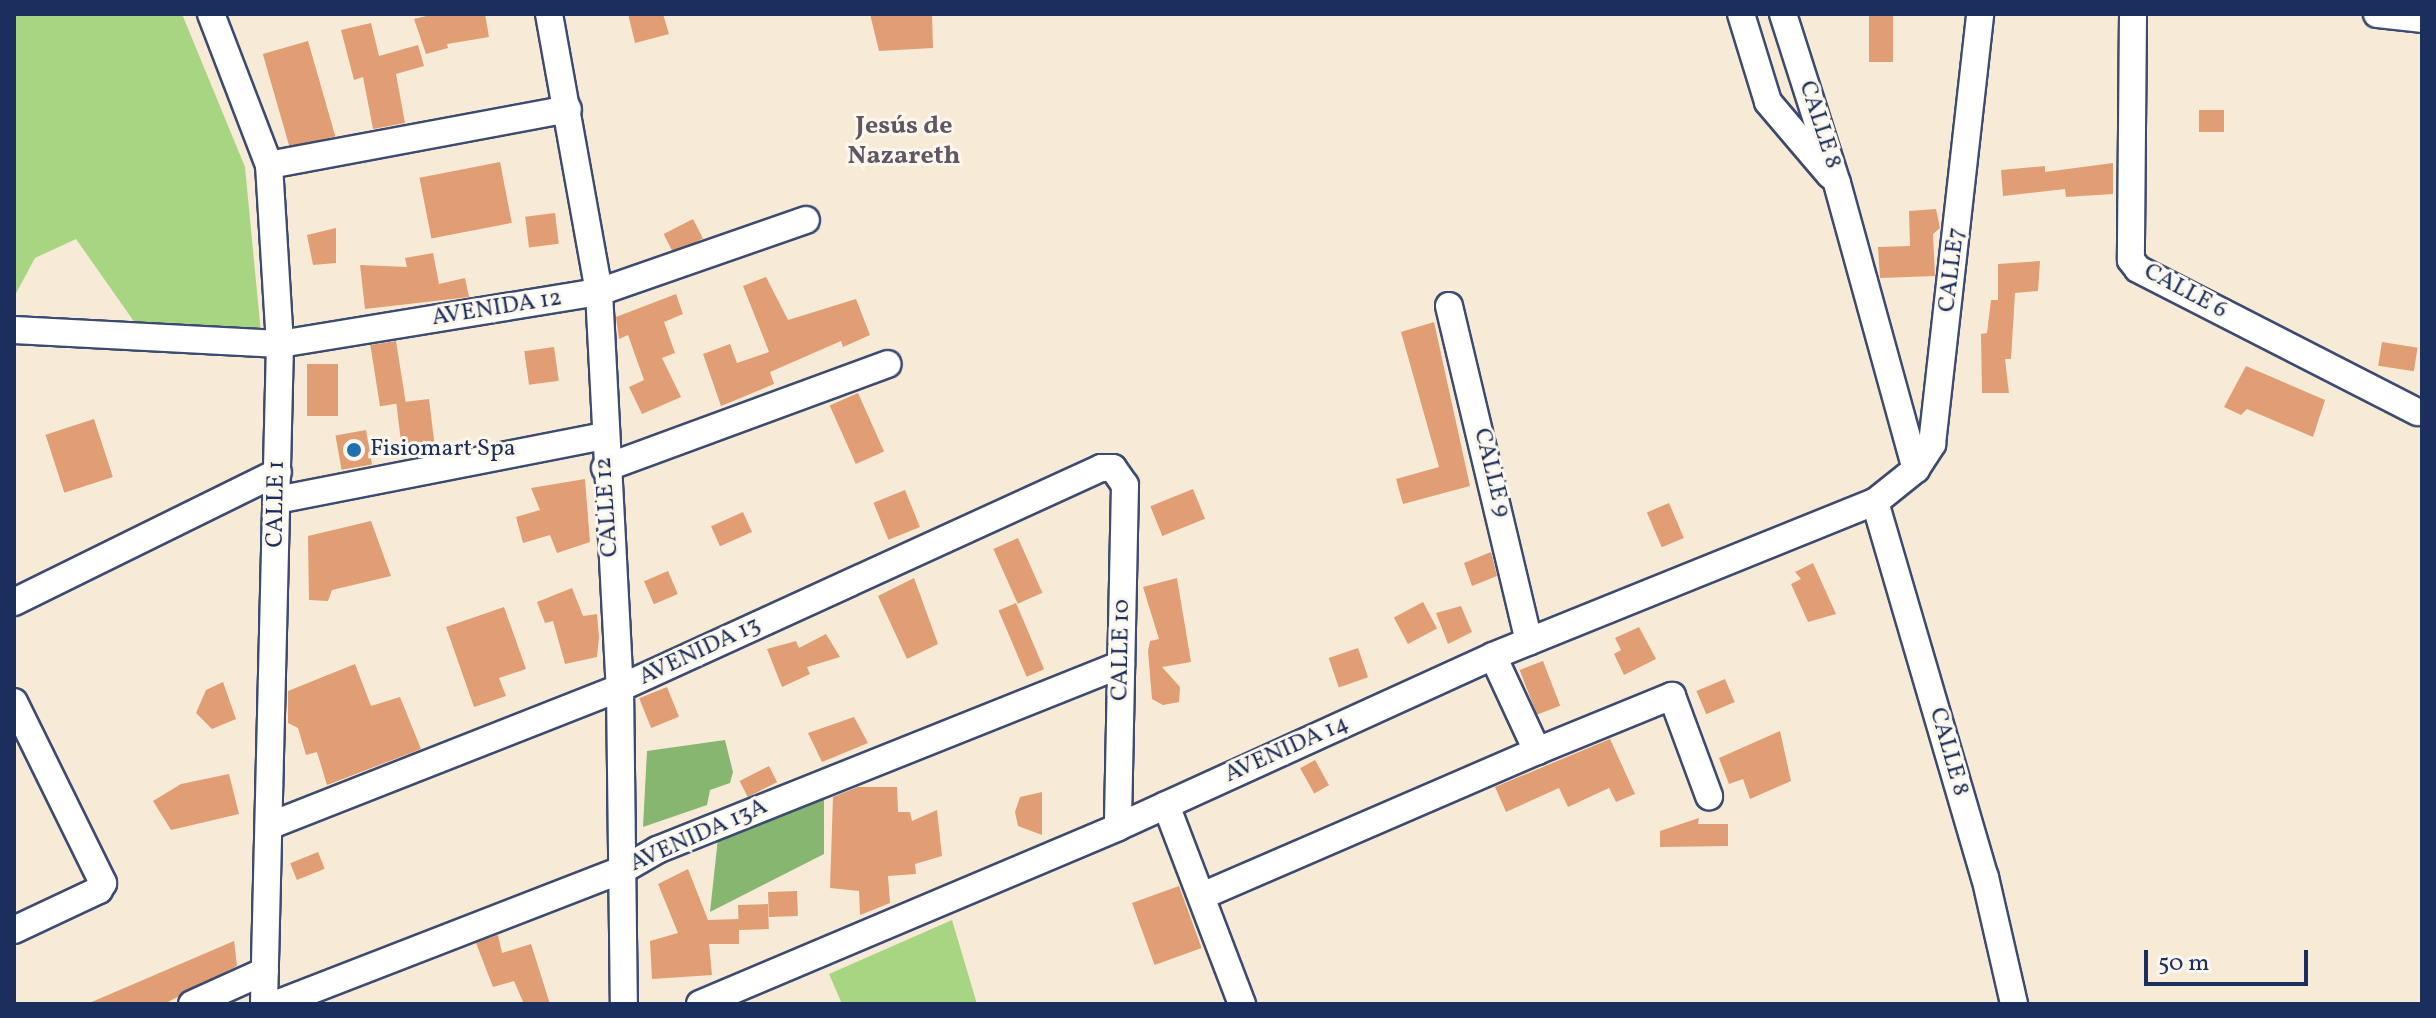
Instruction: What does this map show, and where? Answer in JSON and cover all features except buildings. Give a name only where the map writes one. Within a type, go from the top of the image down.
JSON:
[{"type":"street","name":"CALLE 1","points":[[211,14],[269,165],[280,344],[264,1004]]},
{"type":"street","name":"CALLE 12","points":[[549,14],[599,292],[605,468],[620,688],[626,868],[624,1004]]},
{"type":"street","points":[[1741,14],[1768,102],[1837,183]]},
{"type":"street","name":"CALLE 8","points":[[1783,14],[1837,183],[1916,469]]},
{"type":"street","name":"CALLE7","points":[[1875,502],[1916,469],[1932,444],[1980,14]]},
{"type":"street","name":"CALLE 6","points":[[2133,14],[2131,260],[2138,269],[2417,412]]},
{"type":"street","points":[[2377,14],[2422,19]]},
{"type":"street","points":[[269,165],[568,109]]},
{"type":"street","name":"AVENIDA 12","points":[[14,330],[280,344],[599,292],[710,257],[806,220]]},
{"type":"street","name":"CALLE 9","points":[[1449,306],[1529,642]]},
{"type":"street","points":[[605,468],[887,364]]},
{"type":"street","points":[[277,500],[604,436]]},
{"type":"street","name":"AVENIDA 13","points":[[269,826],[620,688],[1101,468],[1123,475]]},
{"type":"street","points":[[14,602],[278,472]]},
{"type":"street","name":"CALLE 10","points":[[1118,827],[1123,475]]},
{"type":"street","name":"CALLE 8","points":[[1875,502],[1985,877],[2014,1004]]},
{"type":"street","name":"AVENIDA 14","points":[[700,1004],[1118,827],[1493,656],[1875,502]]},
{"type":"street","points":[[1493,656],[1537,751]]},
{"type":"street","name":"AVENIDA 13A","points":[[276,1004],[626,868],[657,850],[1121,664]]},
{"type":"street","points":[[1202,896],[1672,696],[1709,796]]},
{"type":"street","points":[[14,930],[99,890],[103,883],[16,711]]},
{"type":"street","points":[[1166,805],[1242,1004]]},
{"type":"street","points":[[192,1004],[265,971]]},
{"type":"green space","points":[[14,14],[182,14],[245,167],[262,344],[135,323],[76,239],[35,258],[14,297]]},
{"type":"green space","points":[[725,740],[733,772],[730,783],[710,790],[707,805],[643,827],[647,751]]},
{"type":"green space","points":[[824,792],[824,854],[710,912],[719,829]]},
{"type":"green space","points":[[952,920],[977,1004],[842,1004],[829,974]]},
{"type":"place","name":"Fisiomart Spa","points":[[354,450]]},
{"type":"district","name":"Jesús de Nazareth","points":[[904,142]]}]
